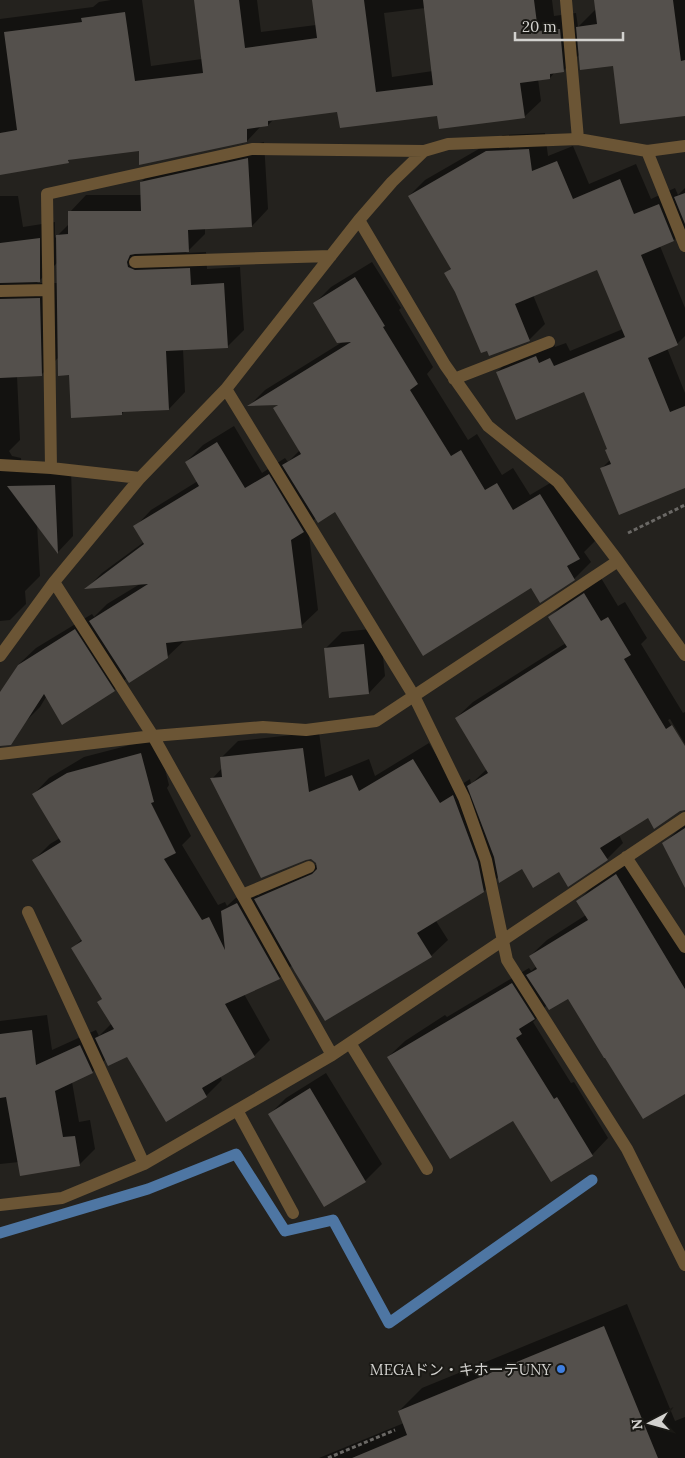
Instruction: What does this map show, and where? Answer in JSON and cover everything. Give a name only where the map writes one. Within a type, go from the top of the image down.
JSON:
[{"type":"street","points":[[566,0],[578,139]]},
{"type":"street","points":[[51,468],[47,194],[252,149],[424,151],[448,144],[578,139],[648,152],[685,146]]},
{"type":"street","points":[[0,656],[54,582],[140,478],[226,389],[360,220],[392,182],[424,151]]},
{"type":"street","points":[[648,152],[685,246]]},
{"type":"street","points":[[360,220],[444,365],[488,426],[558,482],[618,561],[685,655]]},
{"type":"street","points":[[135,262],[331,256]]},
{"type":"street","points":[[0,291],[48,290]]},
{"type":"street","points":[[454,379],[549,342]]},
{"type":"street","points":[[226,389],[414,696],[464,798],[486,860],[507,960],[627,1150],[685,1265]]},
{"type":"street","points":[[0,465],[51,468],[140,478]]},
{"type":"street","points":[[0,754],[154,736],[263,727],[306,730],[376,721],[618,561]]},
{"type":"street","points":[[54,582],[154,736],[332,1055]]},
{"type":"street","points":[[0,1205],[62,1198],[144,1164],[332,1055],[685,818]]},
{"type":"street","points":[[626,857],[685,947]]},
{"type":"street","points":[[242,895],[309,867]]},
{"type":"street","points":[[28,912],[144,1164]]},
{"type":"street","points":[[350,1043],[427,1168]]},
{"type":"street","points":[[237,1110],[293,1213]]},
{"type":"path","points":[[604,544],[685,505]]},
{"type":"path","points":[[328,1458],[395,1430]]},
{"type":"building","points":[[194,0],[239,0],[245,48],[317,38],[312,0],[364,0],[376,92],[433,85],[423,0],[534,0],[538,31],[560,29],[564,72],[550,74],[550,79],[520,83],[525,118],[439,129],[437,116],[340,128],[337,112],[268,121],[268,126],[247,129],[247,142],[139,165],[139,151],[68,160],[69,163],[0,175],[0,133],[17,130],[4,32],[82,22],[81,18],[125,12],[135,81],[203,73]]},
{"type":"building","points":[[594,0],[673,0],[681,61],[685,60],[685,116],[620,124],[613,66],[580,70],[576,27],[597,24]]},
{"type":"building","points":[[529,149],[532,171],[557,161],[573,199],[620,179],[634,214],[659,204],[674,241],[641,255],[678,345],[648,358],[670,412],[685,406],[685,488],[619,515],[600,468],[611,464],[605,450],[607,449],[584,392],[516,420],[496,372],[536,356],[539,363],[550,358],[554,366],[625,337],[597,270],[515,304],[530,341],[489,356],[487,351],[481,353],[455,292],[444,273],[451,269],[408,196],[486,151]]},
{"type":"building","points":[[248,158],[252,227],[188,230],[189,252],[135,254],[130,255],[127,262],[128,267],[135,270],[190,268],[191,285],[224,283],[228,348],[166,351],[169,410],[122,412],[122,415],[71,418],[69,375],[58,376],[56,235],[68,234],[68,211],[141,211],[140,182]]},
{"type":"building","points":[[685,193],[685,224],[674,197]]},
{"type":"building","points":[[40,238],[40,282],[0,283],[0,243]]},
{"type":"building","points":[[355,277],[418,384],[410,390],[451,456],[461,450],[485,490],[497,483],[513,510],[540,494],[580,559],[567,566],[575,580],[540,603],[531,588],[423,656],[335,512],[318,523],[282,465],[301,454],[273,408],[278,405],[247,406],[351,342],[337,343],[313,303]]},
{"type":"building","points":[[40,298],[42,376],[0,378],[0,299]]},
{"type":"building","points":[[217,442],[245,488],[269,474],[304,532],[291,540],[302,628],[166,643],[168,658],[129,683],[89,621],[148,584],[84,589],[144,544],[133,526],[199,486],[185,462]]},
{"type":"building","points":[[55,485],[58,554],[7,486]]},
{"type":"building","points":[[584,593],[601,621],[608,617],[631,655],[624,659],[666,729],[672,725],[685,746],[685,810],[680,811],[654,829],[648,818],[600,848],[608,860],[568,887],[559,872],[533,888],[522,869],[499,883],[494,857],[467,786],[488,773],[455,718],[567,647],[548,617]]},
{"type":"building","points":[[75,629],[115,691],[62,725],[44,694],[11,745],[0,746],[0,692],[18,665]]},
{"type":"building","points":[[364,644],[369,694],[329,698],[324,648]]},
{"type":"building","points":[[303,748],[309,792],[352,775],[359,791],[413,759],[440,803],[453,795],[478,862],[484,892],[417,933],[432,957],[325,1021],[254,899],[312,874],[317,869],[316,863],[311,859],[306,860],[261,878],[210,778],[222,777],[220,757]]},
{"type":"building","points":[[141,753],[154,802],[151,803],[176,853],[164,859],[202,920],[209,917],[225,950],[221,911],[237,903],[280,979],[225,1004],[255,1057],[202,1088],[207,1097],[166,1122],[127,1057],[108,1066],[95,1038],[114,1029],[97,1002],[102,999],[71,948],[82,941],[32,860],[61,842],[32,794],[67,773]]},
{"type":"building","points":[[685,828],[685,888],[662,843]]},
{"type":"building","points":[[616,874],[685,989],[685,1094],[643,1119],[568,999],[549,1010],[526,975],[537,969],[529,956],[588,920],[576,901]]},
{"type":"building","points":[[512,983],[535,1019],[519,1029],[522,1034],[516,1038],[554,1099],[557,1097],[593,1156],[551,1182],[513,1121],[450,1159],[387,1057]]},
{"type":"building","points":[[32,1030],[36,1065],[80,1045],[93,1073],[55,1091],[63,1137],[75,1136],[80,1166],[20,1176],[6,1097],[0,1098],[0,1034]]},
{"type":"building","points":[[310,1088],[366,1182],[324,1207],[268,1114]]},
{"type":"building","name":"MEGAドン・キホーテUNY","points":[[604,1326],[658,1458],[352,1458],[407,1435],[398,1411]]},
{"type":"waterway","points":[[0,1233],[148,1189],[236,1154],[285,1231],[333,1220],[389,1323],[592,1180]]},
{"type":"place","name":"MEGAドン・キホーテUNY","points":[[561,1369]]}]
